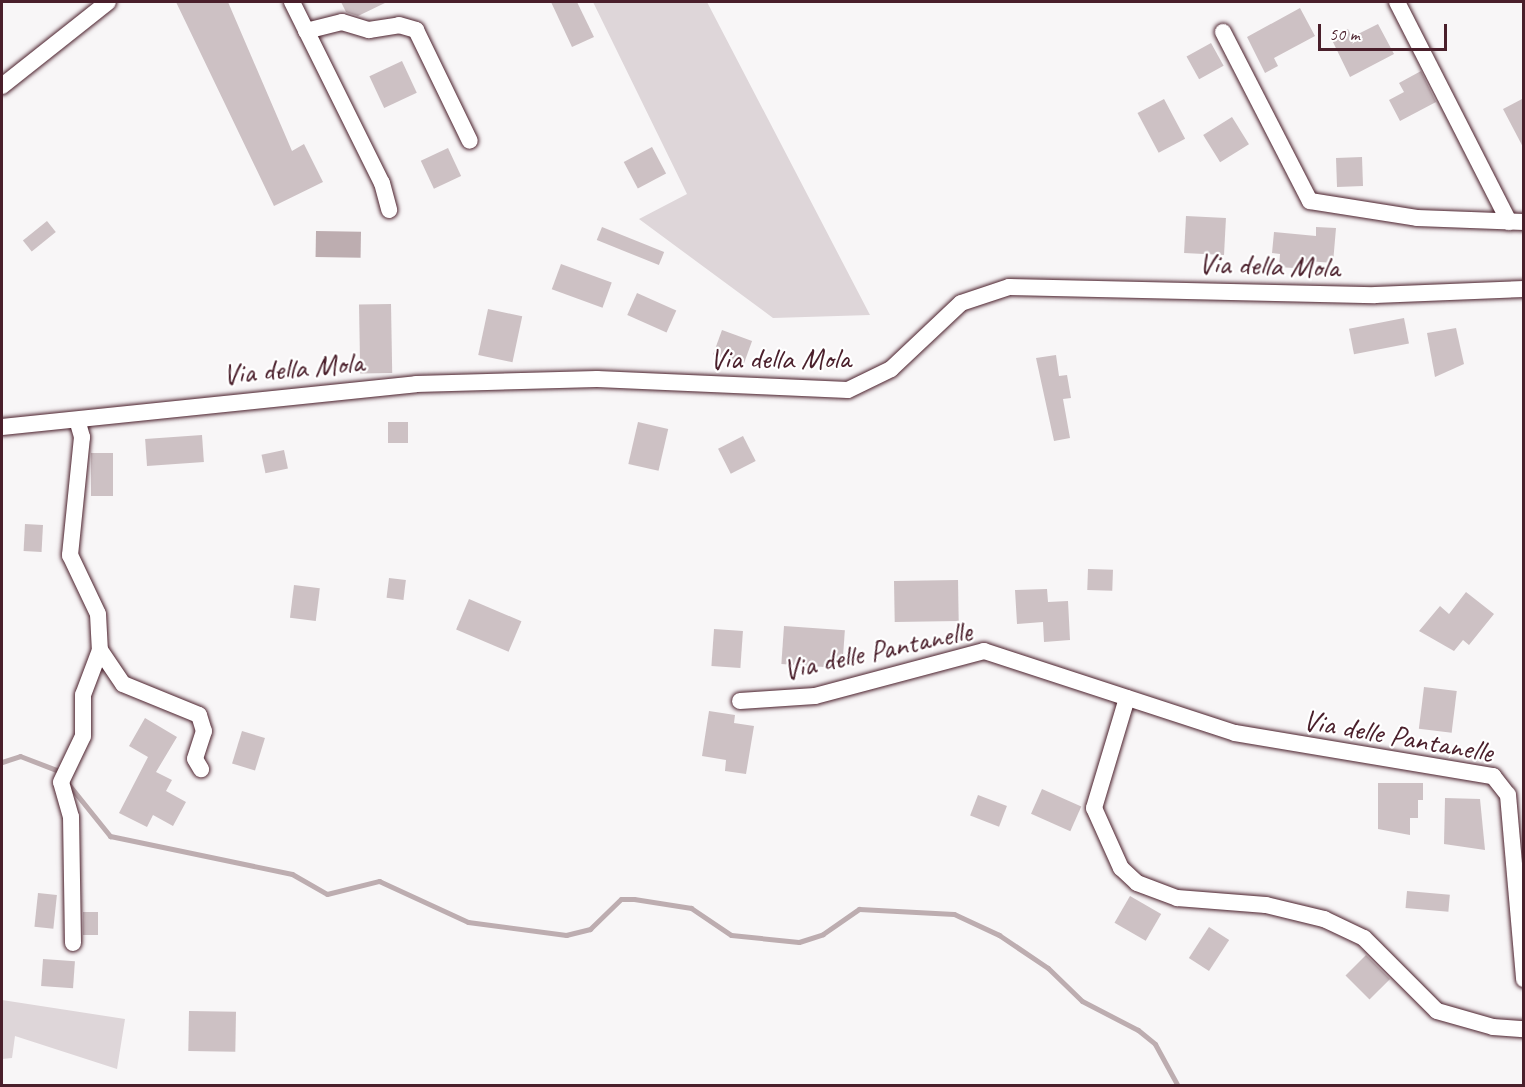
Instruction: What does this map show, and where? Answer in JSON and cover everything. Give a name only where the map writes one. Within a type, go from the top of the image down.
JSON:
[{"type":"street","points":[[2,86],[108,2]]},
{"type":"street","points":[[292,2],[382,183],[389,210]]},
{"type":"street","points":[[1397,2],[1516,222]]},
{"type":"street","points":[[306,31],[342,22],[369,30],[399,25],[417,30],[470,141]]},
{"type":"street","points":[[1223,32],[1310,201],[1417,218],[1516,222]]},
{"type":"street","name":"Via della Mola","points":[[2,427],[78,423],[261,396],[417,384],[597,379],[848,390],[891,369],[961,303],[1009,287],[1375,296],[1524,289]]},
{"type":"street","points":[[73,943],[70,817],[63,776],[83,736],[83,695],[100,650],[98,614],[70,555],[82,436],[78,423]]},
{"type":"street","points":[[100,650],[123,684],[199,715],[204,731],[195,759],[201,769]]},
{"type":"street","name":"Via delle Pantanelle","points":[[740,701],[815,696],[978,651],[1258,739],[1499,779],[1508,795],[1524,979]]},
{"type":"street","points":[[1127,698],[1094,808],[1121,868],[1137,883],[1177,898],[1266,905],[1324,919],[1364,938],[1437,1011],[1493,1027],[1524,1029]]},
{"type":"shaded area","points":[[593,2],[707,2],[870,315],[773,318],[639,219],[687,194]]},
{"type":"shaded area","points":[[316,231],[361,232],[361,258],[316,257]]},
{"type":"shaded area","points":[[2,1000],[125,1019],[117,1069],[15,1036],[12,1058],[2,1059]]},
{"type":"building","points":[[176,2],[228,2],[292,151],[304,144],[323,182],[274,206]]},
{"type":"building","points":[[341,2],[387,2],[358,16],[346,12]]},
{"type":"building","points":[[551,2],[577,2],[594,37],[572,47]]},
{"type":"building","points":[[1300,8],[1315,36],[1274,58],[1278,66],[1265,73],[1247,37]]},
{"type":"building","points":[[1378,24],[1394,54],[1350,77],[1331,38],[1348,29],[1352,37]]},
{"type":"building","points":[[1211,43],[1224,66],[1199,79],[1187,57]]},
{"type":"building","points":[[402,61],[417,93],[384,108],[369,76]]},
{"type":"building","points":[[1421,71],[1436,102],[1400,121],[1389,100],[1404,92],[1399,83]]},
{"type":"building","points":[[1524,98],[1524,149],[1503,109]]},
{"type":"building","points":[[1164,99],[1185,139],[1159,153],[1138,113]]},
{"type":"building","points":[[1232,117],[1249,144],[1220,162],[1203,135]]},
{"type":"building","points":[[652,147],[666,173],[638,189],[624,162]]},
{"type":"building","points":[[448,148],[461,176],[434,189],[421,161]]},
{"type":"building","points":[[1362,157],[1363,186],[1337,187],[1336,158]]},
{"type":"building","points":[[1186,216],[1226,218],[1224,255],[1184,253]]},
{"type":"building","points":[[47,221],[56,232],[32,251],[23,241]]},
{"type":"building","points":[[602,227],[664,252],[659,265],[597,240]]},
{"type":"building","points":[[1316,227],[1336,228],[1333,263],[1308,261],[1308,269],[1279,267],[1280,254],[1272,253],[1274,232],[1316,236]]},
{"type":"building","points":[[561,264],[612,282],[603,308],[552,289]]},
{"type":"building","points":[[637,293],[676,310],[667,332],[627,315]]},
{"type":"building","points":[[391,304],[392,373],[360,374],[359,305]]},
{"type":"building","points":[[488,309],[522,316],[512,362],[478,355]]},
{"type":"building","points":[[1404,318],[1409,344],[1354,354],[1349,329]]},
{"type":"building","points":[[1456,328],[1464,364],[1435,377],[1427,333]]},
{"type":"building","points":[[722,330],[752,341],[743,365],[713,354]]},
{"type":"building","points":[[1056,355],[1059,376],[1067,375],[1071,398],[1063,399],[1070,438],[1054,441],[1036,358]]},
{"type":"building","points":[[388,422],[408,422],[408,443],[388,443]]},
{"type":"building","points":[[638,422],[668,429],[659,471],[628,464]]},
{"type":"building","points":[[202,435],[204,462],[147,466],[145,439]]},
{"type":"building","points":[[743,436],[756,461],[731,474],[718,449]]},
{"type":"building","points":[[284,450],[288,469],[265,473],[262,455]]},
{"type":"building","points":[[91,453],[113,453],[113,496],[91,496]]},
{"type":"building","points":[[25,524],[43,525],[42,552],[24,551]]},
{"type":"building","points":[[1088,569],[1113,570],[1112,591],[1087,590]]},
{"type":"building","points":[[389,578],[406,580],[403,600],[387,598]]},
{"type":"building","points":[[958,580],[959,621],[895,622],[894,581]]},
{"type":"building","points":[[294,585],[320,588],[316,621],[290,618]]},
{"type":"building","points":[[1047,589],[1048,602],[1068,601],[1070,640],[1044,642],[1043,622],[1017,624],[1015,590]]},
{"type":"building","points":[[1466,592],[1494,614],[1469,645],[1463,640],[1454,651],[1419,631],[1440,606],[1449,614]]},
{"type":"building","points":[[469,599],[521,621],[509,652],[456,629]]},
{"type":"building","points":[[784,626],[845,630],[842,668],[781,664]]},
{"type":"building","points":[[714,629],[743,631],[740,668],[711,666]]},
{"type":"building","points":[[1424,687],[1457,691],[1452,733],[1419,729]]},
{"type":"building","points":[[709,711],[735,715],[734,723],[754,726],[746,774],[725,771],[726,760],[702,756]]},
{"type":"building","points":[[145,718],[177,737],[156,772],[172,780],[166,791],[186,802],[173,826],[153,815],[147,827],[119,813],[148,757],[129,746]]},
{"type":"building","points":[[242,731],[265,738],[255,771],[232,764]]},
{"type":"building","points":[[1378,783],[1423,783],[1423,800],[1418,800],[1418,818],[1410,818],[1410,835],[1378,829]]},
{"type":"building","points":[[1042,789],[1081,806],[1070,831],[1031,814]]},
{"type":"building","points":[[978,795],[1007,806],[999,827],[970,816]]},
{"type":"building","points":[[1445,798],[1480,799],[1485,850],[1444,844]]},
{"type":"building","points":[[1407,891],[1450,895],[1448,912],[1406,908]]},
{"type":"building","points":[[38,893],[57,895],[53,929],[34,927]]},
{"type":"building","points":[[1130,896],[1161,914],[1146,941],[1114,923]]},
{"type":"building","points":[[83,912],[98,912],[98,935],[83,935]]},
{"type":"building","points":[[1209,927],[1229,940],[1209,971],[1189,958]]},
{"type":"building","points":[[1366,955],[1390,979],[1370,1000],[1345,976]]},
{"type":"building","points":[[43,959],[75,961],[73,988],[41,986]]},
{"type":"building","points":[[189,1011],[236,1012],[235,1052],[188,1051]]},
{"type":"waterway","points":[[2,762],[20,756],[57,770],[110,836],[292,874],[327,894],[379,881],[468,922],[566,935],[590,929],[621,899],[634,899],[691,908],[731,935],[799,942],[823,934],[859,909],[954,914],[999,935],[1048,968],[1082,1001],[1138,1030],[1155,1044],[1178,1086]]}]
